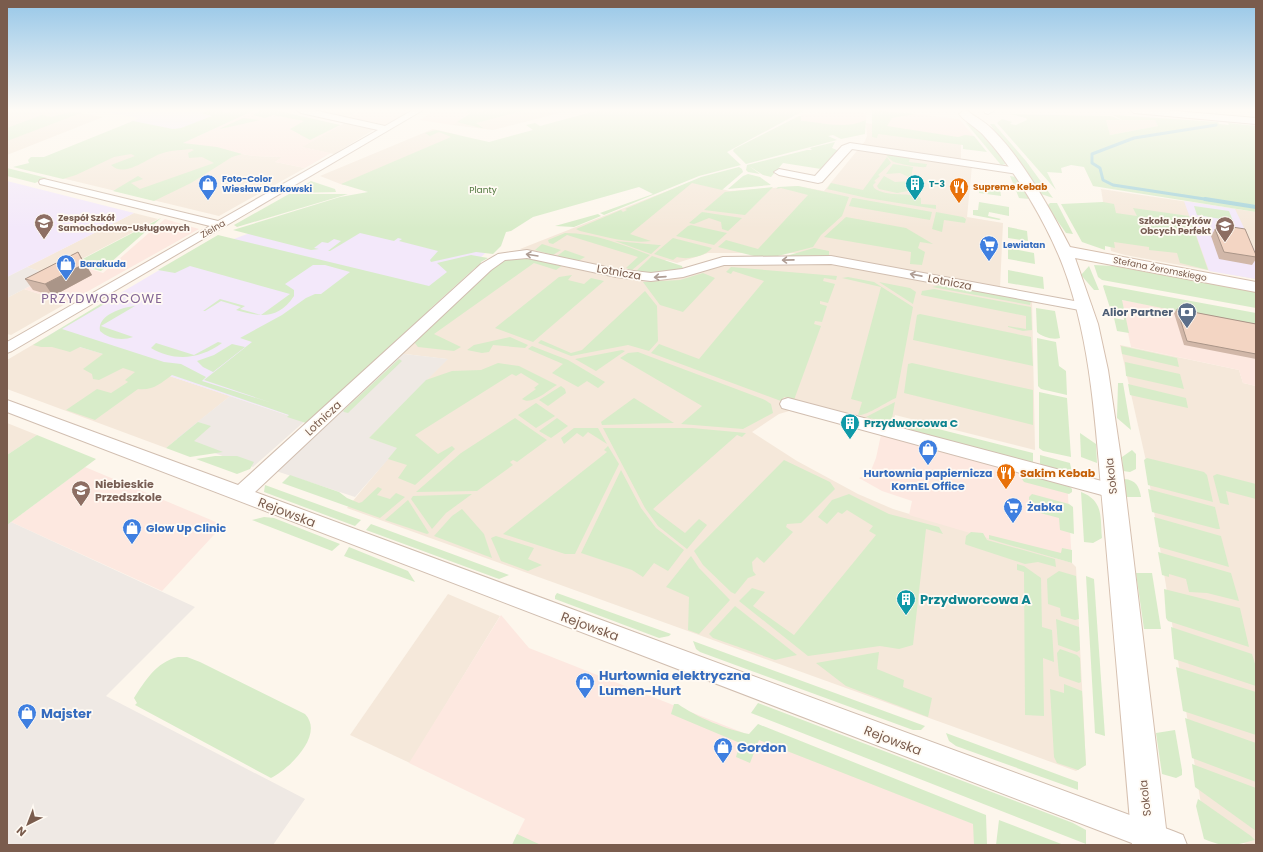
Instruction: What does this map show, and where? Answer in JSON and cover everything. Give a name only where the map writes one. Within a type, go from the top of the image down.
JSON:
[{"type":"street","name":"Zielna","points":[[7,348],[351,150]]},
{"type":"street","points":[[779,172],[818,180],[844,150]]},
{"type":"street","points":[[883,150],[1018,171]]},
{"type":"street","name":"Sokola","points":[[1002,150],[1018,171],[1036,200],[1064,251],[1084,307],[1098,370],[1157,842]]},
{"type":"street","points":[[44,182],[220,225]]},
{"type":"street","name":"Stefana Żeromskiego","points":[[1064,251],[1256,287]]},
{"type":"street","name":"Lotnicza","points":[[240,494],[486,267],[499,259],[516,255],[529,254],[616,273],[651,278],[683,274],[723,261],[831,260],[1084,307]]},
{"type":"street","points":[[788,404],[1113,491]]},
{"type":"street","name":"Rejowska","points":[[7,406],[1157,842]]},
{"type":"shaded area","points":[[7,150],[20,150],[7,155]]},
{"type":"shaded area","points":[[103,150],[219,150],[253,156],[283,157],[275,162],[305,168],[219,216],[45,174]]},
{"type":"shaded area","points":[[219,150],[315,150],[331,153],[305,168],[275,162],[282,157],[253,156]]},
{"type":"shaded area","points":[[314,150],[341,150],[334,154]]},
{"type":"shaded area","points":[[383,150],[425,150],[343,185],[320,176]]},
{"type":"shaded area","points":[[858,150],[961,150],[961,162],[972,166],[967,217],[1003,223],[1000,288],[817,253],[708,253],[677,263],[666,260],[662,263],[649,259],[633,274],[520,249],[690,182],[730,191],[798,186],[824,191]]},
{"type":"shaded area","name":"Zespół Szkół Samochodowo-Usługowych","points":[[7,181],[134,213],[7,277]]},
{"type":"shaded area","points":[[1101,189],[1256,212],[1256,279],[1125,255],[1111,251]]},
{"type":"shaded area","points":[[350,196],[494,245],[305,421],[97,352],[46,337],[217,236],[231,240]]},
{"type":"shaded area","name":"Szkoła Języków Obcych Perfekt","points":[[1184,201],[1235,209],[1256,253],[1256,279],[1209,271]]},
{"type":"shaded area","points":[[134,213],[158,219],[51,275],[27,267]]},
{"type":"shaded area","points":[[165,219],[199,229],[67,303],[24,289],[77,265],[103,273]]},
{"type":"shaded area","points":[[519,255],[637,278],[715,265],[826,262],[1032,299],[1035,450],[895,415],[892,428],[796,409],[779,414],[752,432],[797,461],[858,494],[893,509],[1072,563],[1076,567],[1086,765],[1076,771],[347,508],[397,448],[369,438],[447,359],[396,353]]},
{"type":"shaded area","points":[[27,267],[51,275],[7,298],[7,277]]},
{"type":"shaded area","points":[[24,289],[67,303],[11,335],[7,334],[7,298]]},
{"type":"shaded area","points":[[1121,300],[1256,324],[1256,386],[1243,383],[1239,370],[1131,347]]},
{"type":"shaded area","points":[[46,337],[97,352],[230,396],[166,448],[7,389],[7,360]]},
{"type":"shaded area","points":[[1120,345],[1239,370],[1243,383],[1256,386],[1256,845],[1249,845],[1205,829],[1146,461]]},
{"type":"shaded area","points":[[396,353],[448,359],[369,438],[398,448],[355,497],[273,470]]},
{"type":"shaded area","points":[[230,396],[305,421],[253,467],[176,439]]},
{"type":"shaded area","points":[[7,423],[37,435],[7,455]]},
{"type":"shaded area","points":[[882,430],[1067,479],[1072,563],[909,515],[912,501],[882,491],[859,478],[865,476],[872,468],[876,458]]},
{"type":"shaded area","points":[[85,467],[223,525],[162,591],[11,522]]},
{"type":"shaded area","points":[[11,522],[195,607],[106,696],[305,799],[273,845],[7,845],[7,525]]},
{"type":"shaded area","points":[[448,594],[500,616],[410,763],[350,735]]},
{"type":"shaded area","points":[[501,615],[529,648],[974,824],[974,845],[512,845],[525,819],[409,763]]},
{"type":"green space","points":[[62,150],[185,150],[163,153],[137,166],[123,170],[117,169],[111,165],[135,156],[131,154],[114,157],[76,175],[63,179],[13,167],[29,163],[28,160],[31,157],[44,157]]},
{"type":"green space","points":[[194,150],[227,150],[242,154],[232,157],[191,183],[154,201],[113,191],[138,176],[143,179],[131,183],[140,189],[214,163],[202,157],[189,158],[188,153]]},
{"type":"green space","name":"Planty","points":[[421,150],[731,150],[727,152],[741,165],[699,176],[604,215],[600,213],[653,194],[639,187],[533,217],[511,231],[506,232],[501,246],[493,254],[476,252],[431,262],[430,260],[438,251],[399,241],[402,239],[398,238],[394,241],[360,233],[328,251],[341,241],[334,239],[328,243],[322,242],[314,248],[319,249],[311,250],[233,230],[340,197],[368,192],[341,184]]},
{"type":"green space","points":[[734,150],[800,150],[746,164],[733,151]]},
{"type":"green space","points":[[812,150],[839,151],[821,169],[783,163],[771,177],[763,175],[749,166],[760,174],[748,172],[746,170],[747,165]]},
{"type":"green space","points":[[969,150],[985,150],[987,152]]},
{"type":"green space","points":[[988,150],[995,150],[1006,164],[1001,165]]},
{"type":"green space","points":[[1009,150],[1016,150],[1053,198],[1041,194]]},
{"type":"green space","points":[[1021,150],[1256,150],[1256,212],[1093,186],[1084,167],[1071,165],[1061,168],[1062,173],[1047,172],[1056,190]]},
{"type":"green space","points":[[885,153],[915,158],[910,158],[909,162],[927,164],[926,167],[923,167],[897,163],[892,161]]},
{"type":"green space","points":[[887,157],[891,163],[878,175],[880,176],[874,181],[876,182],[873,185],[874,188],[885,193],[909,195],[921,198],[921,204],[936,205],[936,209],[867,198],[827,189],[831,183],[863,190]]},
{"type":"green space","points":[[893,164],[913,167],[911,178],[900,173],[886,174]]},
{"type":"green space","points":[[739,167],[743,172],[722,190],[692,183],[630,234],[651,241],[642,242],[624,240],[576,229],[621,210],[623,212],[627,210],[625,209],[701,177]]},
{"type":"green space","points":[[7,168],[47,178],[35,183],[7,176]]},
{"type":"green space","points":[[748,174],[760,177],[771,185],[728,189],[743,176]]},
{"type":"green space","points":[[884,176],[895,182],[910,181],[908,191],[897,193],[879,189],[877,186]]},
{"type":"green space","points":[[1010,176],[1016,177],[1029,199],[1019,198]]},
{"type":"green space","points":[[311,181],[335,189],[336,192],[291,193]]},
{"type":"green space","points":[[980,185],[1000,188],[1001,196],[979,193]]},
{"type":"green space","points":[[798,186],[849,197],[842,216],[821,235],[813,247],[778,256],[754,256],[718,247],[726,240],[758,249],[808,195],[781,188],[776,189],[778,187]]},
{"type":"green space","points":[[773,187],[745,215],[704,210],[725,192]]},
{"type":"green space","points":[[289,194],[348,194],[237,227],[234,225]]},
{"type":"green space","points":[[852,198],[932,212],[930,220],[849,206]]},
{"type":"green space","points":[[979,202],[1009,207],[1009,216],[989,212],[988,216],[1001,219],[999,220],[973,215],[973,210],[978,210]]},
{"type":"green space","points":[[1103,202],[1114,204],[1116,213],[1137,216],[1133,208],[1189,216],[1208,270],[1180,263],[1177,253],[1149,250],[1149,247],[1114,242],[1115,248],[1105,246],[1105,250],[1082,242],[1061,204]]},
{"type":"green space","points":[[1050,203],[1057,203],[1073,234],[1066,233],[1047,206]]},
{"type":"green space","points":[[1194,206],[1229,211],[1233,221],[1197,215]]},
{"type":"green space","points":[[702,212],[742,218],[728,231],[722,229],[721,222],[709,218],[694,224],[689,223]]},
{"type":"green space","points":[[936,212],[963,217],[966,219],[965,223],[944,220],[942,232],[932,229]]},
{"type":"green space","points":[[598,214],[601,216],[574,227],[555,226]]},
{"type":"green space","points":[[846,217],[906,228],[933,244],[920,242],[918,248],[925,252],[922,265],[910,264],[911,252],[824,237]]},
{"type":"green space","points":[[161,218],[101,271],[77,265],[37,283]]},
{"type":"green space","points":[[691,225],[727,233],[714,245],[676,236]]},
{"type":"green space","points":[[1008,227],[1027,231],[1028,241],[1008,238]]},
{"type":"green space","points":[[565,233],[598,237],[650,255],[632,270],[626,268],[638,257],[567,235],[553,244],[549,243],[548,240]]},
{"type":"green space","points":[[218,235],[429,286],[447,272],[437,263],[471,255],[488,258],[481,262],[480,266],[475,268],[431,308],[426,314],[428,316],[309,424],[287,417],[289,415],[172,375],[152,388],[138,389],[95,420],[66,410],[97,389],[111,393],[128,382],[125,380],[135,372],[123,368],[99,380],[93,379],[92,374],[83,369],[103,354],[80,347],[70,352],[52,347],[33,345],[117,294],[118,296],[62,329],[164,362],[181,364],[206,377],[202,381],[272,403],[204,380],[252,342],[240,338],[282,315],[306,298],[315,294],[321,294],[350,272],[325,265],[313,265],[285,284],[294,290],[294,296],[288,304],[275,313],[261,315],[290,294],[190,266],[175,273],[158,270]]},
{"type":"green space","points":[[673,238],[712,248],[700,256],[691,258],[677,257],[673,260],[654,254]]},
{"type":"green space","points":[[615,241],[659,245],[661,245],[651,254]]},
{"type":"green space","points":[[542,244],[561,250],[553,255],[535,250]]},
{"type":"green space","points":[[814,248],[829,251],[829,257],[786,256]]},
{"type":"green space","points":[[1008,248],[1034,253],[1035,264],[1008,259]]},
{"type":"green space","points":[[565,250],[585,257],[578,261],[557,256]]},
{"type":"green space","points":[[652,256],[682,266],[683,269],[648,274],[636,271]]},
{"type":"green space","points":[[527,257],[563,265],[556,270],[534,263],[434,334],[461,347],[454,351],[418,347],[414,342],[467,290],[502,260]]},
{"type":"green space","points":[[1094,265],[1113,266],[1256,291],[1256,308],[1102,280],[1098,277]]},
{"type":"green space","points":[[1089,266],[1099,290],[1094,290],[1081,275]]},
{"type":"green space","points":[[731,267],[837,276],[836,280],[824,278],[823,281],[835,284],[828,303],[820,301],[820,304],[827,306],[822,322],[815,321],[814,324],[821,326],[794,400],[784,397],[781,401],[651,353],[659,344],[699,359],[764,281],[733,271],[731,274],[726,272]]},
{"type":"green space","points":[[1008,270],[1043,277],[1044,289],[1008,283]]},
{"type":"green space","points":[[703,273],[715,278],[683,312],[660,305],[643,282],[680,280]]},
{"type":"green space","points":[[572,275],[568,280],[584,284],[591,278],[604,281],[533,342],[495,328],[559,277]]},
{"type":"green space","points":[[848,277],[874,282],[913,307],[896,398],[862,415],[858,415],[862,402],[851,399],[881,287],[842,278]]},
{"type":"green space","points":[[879,282],[910,288],[916,292],[913,304]]},
{"type":"green space","points":[[945,284],[1031,301],[1030,305],[932,287]]},
{"type":"green space","points":[[1103,286],[1256,313],[1256,327],[1122,300],[1129,333],[1117,331],[1114,318],[1124,320],[1123,313],[1111,311]]},
{"type":"green space","points":[[934,289],[1031,307],[1032,330],[1023,331],[1008,327],[1026,329],[1026,316],[921,295],[922,291]]},
{"type":"green space","points":[[645,291],[657,306],[658,341],[649,351],[628,345],[571,356],[538,343],[541,340],[571,353],[582,350]]},
{"type":"green space","points":[[220,299],[245,306],[240,309],[261,315],[236,310],[241,307],[221,301],[203,311]]},
{"type":"green space","points":[[135,306],[101,326],[133,337],[125,339],[116,338],[107,336],[100,331],[100,325],[107,316],[118,310]]},
{"type":"green space","points":[[1036,308],[1055,311],[1060,338],[1048,338],[1037,332]]},
{"type":"green space","points":[[920,314],[1031,337],[1033,366],[913,340],[917,315]]},
{"type":"green space","points":[[510,337],[528,345],[525,348],[493,345],[489,352],[482,353],[467,350],[474,345]]},
{"type":"green space","points":[[1037,338],[1056,342],[1059,366],[1066,371],[1067,395],[1041,389],[1038,386]]},
{"type":"green space","points":[[218,342],[222,343],[205,352],[187,357],[169,355],[151,348],[156,343],[194,355]]},
{"type":"green space","points":[[232,344],[245,347],[213,372],[203,367],[197,361],[214,355]]},
{"type":"green space","points":[[532,346],[568,360],[605,382],[598,388],[587,381],[578,387],[552,373],[563,364],[528,349]]},
{"type":"green space","points":[[1121,346],[1177,358],[1179,367],[1122,354]]},
{"type":"green space","points":[[622,350],[625,351],[596,371],[575,359]]},
{"type":"green space","points":[[638,352],[765,400],[771,404],[773,413],[743,429],[681,424],[702,406],[620,358],[628,353]]},
{"type":"green space","points":[[399,359],[402,361],[348,413],[343,411]]},
{"type":"green space","points":[[1125,362],[1180,374],[1184,389],[1126,376]]},
{"type":"green space","points":[[498,363],[519,366],[557,385],[535,399],[526,401],[522,399],[536,389],[534,388],[539,384],[521,373],[516,376],[512,374],[415,435],[438,454],[452,446],[455,449],[415,485],[398,478],[407,465],[388,459],[397,448],[369,438],[426,380],[452,371],[481,370]]},
{"type":"green space","points":[[912,363],[1033,390],[1033,425],[904,393],[908,364]]},
{"type":"green space","points":[[1118,383],[1123,383],[1131,430],[1117,418]]},
{"type":"green space","points":[[1128,384],[1186,398],[1188,408],[1130,395]]},
{"type":"green space","points":[[561,386],[565,389],[566,393],[548,406],[539,400]]},
{"type":"green space","points":[[1039,392],[1067,398],[1071,457],[1043,451],[1039,448]]},
{"type":"green space","points":[[634,398],[674,423],[602,425],[601,422]]},
{"type":"green space","points":[[895,402],[891,424],[866,417]]},
{"type":"green space","points":[[536,403],[555,416],[536,428],[518,415]]},
{"type":"green space","points":[[515,418],[547,440],[517,462],[513,460],[510,462],[513,465],[477,491],[416,492],[461,453]]},
{"type":"green space","points":[[557,418],[568,426],[551,438],[539,431]]},
{"type":"green space","points":[[903,420],[1033,453],[1033,464],[897,426],[897,421]]},
{"type":"green space","points":[[198,422],[211,426],[194,441],[223,452],[190,457],[166,448]]},
{"type":"green space","points":[[574,428],[598,428],[607,444],[588,432],[583,437],[577,433],[564,444],[561,438]]},
{"type":"green space","points":[[603,428],[692,428],[746,433],[742,437],[737,435],[653,509],[685,533],[699,519],[707,525],[687,549],[658,526],[645,508]]},
{"type":"green space","points":[[1080,433],[1096,444],[1097,463],[1081,457]]},
{"type":"green space","points":[[37,435],[96,459],[7,525],[7,455]]},
{"type":"green space","points":[[608,446],[619,464],[575,554],[565,554],[503,534],[607,452],[604,450]]},
{"type":"green space","points":[[1132,450],[1136,454],[1136,469],[1130,472],[1123,471],[1122,457]]},
{"type":"green space","points":[[1040,455],[1070,463],[1072,473],[1040,466]]},
{"type":"green space","points":[[215,456],[237,456],[254,462],[250,469],[237,474],[196,459]]},
{"type":"green space","points":[[1147,458],[1204,472],[1207,475],[1213,502],[1148,485],[1144,460]]},
{"type":"green space","points":[[784,460],[830,482],[835,489],[801,523],[787,524],[786,527],[793,532],[764,563],[757,557],[752,562],[753,571],[756,575],[748,578],[735,594],[731,592],[703,565],[694,551]]},
{"type":"green space","points":[[621,470],[641,508],[656,528],[684,550],[668,571],[654,563],[643,577],[632,570],[581,553]]},
{"type":"green space","points":[[1217,474],[1256,484],[1256,499],[1226,491],[1229,505],[1220,503],[1213,476]]},
{"type":"green space","points":[[290,475],[339,492],[347,498],[359,503],[378,487],[382,489],[377,495],[390,499],[396,493],[405,497],[380,518],[282,483]]},
{"type":"green space","points":[[1029,475],[1069,486],[1072,489],[1072,492],[1069,494],[1024,482],[1022,477]]},
{"type":"green space","points":[[1124,479],[1136,484],[1141,497],[1126,497]]},
{"type":"green space","points":[[265,485],[361,520],[355,526],[264,492]]},
{"type":"green space","points":[[1148,489],[1215,507],[1220,529],[1152,512]]},
{"type":"green space","points":[[1081,492],[1094,500],[1101,517],[1102,538],[1093,543],[1084,542]]},
{"type":"green space","points":[[472,494],[446,513],[432,529],[411,499],[413,496]]},
{"type":"green space","points":[[849,494],[889,514],[939,527],[943,534],[926,529],[913,645],[899,649],[880,646],[808,656],[739,601],[752,588],[765,592],[753,606],[794,635],[876,535],[869,531],[873,526],[847,510],[842,514],[838,512],[827,524],[818,517],[832,500]]},
{"type":"green space","points":[[1032,494],[1069,504],[1073,507],[1074,534],[1060,530],[1059,518],[1029,510],[1029,497]]},
{"type":"green space","points":[[408,500],[429,533],[427,534],[385,520]]},
{"type":"green space","points":[[462,509],[484,534],[492,558],[434,536],[452,516]]},
{"type":"green space","points":[[264,517],[274,518],[340,544],[332,551],[252,520]]},
{"type":"green space","points":[[1154,517],[1221,536],[1229,567],[1159,547]]},
{"type":"green space","points":[[371,524],[509,575],[499,579],[366,530]]},
{"type":"green space","points":[[971,532],[983,533],[987,540],[1055,559],[1056,567],[1038,562],[1025,564],[967,545],[965,544],[966,536]]},
{"type":"green space","points":[[989,535],[1061,553],[1062,548],[1072,550],[1072,563],[989,539]]},
{"type":"green space","points":[[496,536],[534,548],[528,559],[542,565],[528,571],[501,561],[491,538]]},
{"type":"green space","points":[[349,547],[408,571],[415,582],[344,556]]},
{"type":"green space","points":[[1158,552],[1231,573],[1239,601],[1207,593],[1189,592],[1186,579],[1169,574],[1169,577],[1162,575]]},
{"type":"green space","points":[[691,556],[699,568],[730,600],[699,634],[688,630],[689,597],[666,587]]},
{"type":"green space","points":[[1017,564],[1024,566],[1041,578],[1042,627],[1052,630],[1054,662],[1043,658],[1044,716],[1025,715],[1024,572],[1017,570]]},
{"type":"green space","points":[[1059,571],[1076,576],[1079,619],[1075,620],[1061,616],[1060,608],[1048,604],[1047,579]]},
{"type":"green space","points":[[1136,573],[1152,573],[1161,629],[1144,629]]},
{"type":"green space","points":[[1086,576],[1094,579],[1105,736],[1095,733]]},
{"type":"green space","points":[[1164,589],[1240,608],[1249,647],[1168,621],[1166,618]]},
{"type":"green space","points":[[557,593],[671,634],[669,636],[659,638],[555,599]]},
{"type":"green space","points":[[735,606],[797,655],[775,660],[713,638],[709,634]]},
{"type":"green space","points":[[1056,619],[1079,627],[1080,650],[1077,652],[1058,645]]},
{"type":"green space","points":[[1171,627],[1252,654],[1256,667],[1256,686],[1174,659]]},
{"type":"green space","points":[[693,641],[925,726],[921,730],[913,730],[700,652],[696,649]]},
{"type":"green space","points":[[1060,649],[1077,655],[1080,658],[1081,682],[1079,683],[1059,676],[1057,653]]},
{"type":"green space","points":[[879,652],[877,669],[904,680],[903,687],[932,698],[928,717],[846,686],[816,663]]},
{"type":"green space","points":[[178,657],[187,657],[200,662],[305,714],[310,722],[311,732],[308,741],[295,759],[287,767],[271,778],[135,705],[137,703],[134,698],[152,673],[163,663]]},
{"type":"green space","points":[[1176,667],[1256,692],[1256,735],[1183,711]]},
{"type":"green space","points":[[1064,684],[1082,691],[1086,765],[1078,770],[1057,763],[1054,757],[1050,689],[1064,693]]},
{"type":"green space","points":[[758,703],[1073,823],[1086,830],[1086,844],[751,713]]},
{"type":"green space","points":[[674,704],[678,704],[694,714],[712,722],[749,734],[758,724],[986,815],[987,845],[974,845],[973,824],[759,740],[750,763],[736,757],[740,743],[671,714]]},
{"type":"green space","points":[[1185,718],[1256,743],[1256,782],[1192,758]]},
{"type":"green space","points":[[1175,730],[1182,770],[1182,775],[1176,778],[1162,774],[1156,733]]},
{"type":"green space","points":[[946,733],[1078,782],[1078,790],[956,746],[949,741]]},
{"type":"green space","points":[[1192,764],[1256,788],[1256,831],[1195,787]]},
{"type":"green space","points":[[1198,799],[1255,840],[1241,844],[1224,845],[1204,839],[1196,806]]},
{"type":"green space","points":[[999,820],[1064,845],[996,845]]},
{"type":"green space","points":[[517,834],[541,845],[512,845]]},
{"type":"building","points":[[1226,226],[1245,229],[1256,257],[1224,252],[1215,229],[1228,231]]},
{"type":"building","points":[[78,252],[84,264],[45,284],[25,279]]},
{"type":"building","points":[[1177,309],[1256,324],[1256,354],[1187,341]]},
{"type":"waterway","points":[[1103,150],[1092,154],[1092,163],[1100,168],[1103,180],[1113,185],[1211,200]]},
{"type":"waterway","points":[[1205,199],[1256,207]]},
{"type":"place","name":"Foto-Color Wiesław Darkowski","points":[[208,201]]},
{"type":"place","name":"T-3","points":[[915,201]]},
{"type":"place","name":"Supreme Kebab","points":[[959,204]]},
{"type":"place","name":"Zespół Szkół Samochodowo-Usługowych","points":[[44,240]]},
{"type":"place","name":"Szkoła Języków Obcych Perfekt","points":[[1225,243]]},
{"type":"place","name":"Lewiatan","points":[[989,262]]},
{"type":"place","name":"Barakuda","points":[[66,281]]},
{"type":"place","name":"Alior Partner","points":[[1187,329]]},
{"type":"place","name":"Przydworcowa C","points":[[850,440]]},
{"type":"place","name":"Hurtownia papiernicza KornEL Office","points":[[928,466]]},
{"type":"place","name":"Sakim Kebab","points":[[1006,490]]},
{"type":"place","name":"Niebieskie Przedszkole","points":[[81,507]]},
{"type":"place","name":"Żabka","points":[[1013,524]]},
{"type":"place","name":"Glow Up Clinic","points":[[132,545]]},
{"type":"place","name":"Przydworcowa A","points":[[906,616]]},
{"type":"place","name":"Hurtownia elektryczna Lumen-Hurt","points":[[585,699]]},
{"type":"place","name":"Majster","points":[[27,730]]},
{"type":"place","name":"Gordon","points":[[723,764]]},
{"type":"district","name":"PRZYDWORCOWE","points":[[102,298]]}]
